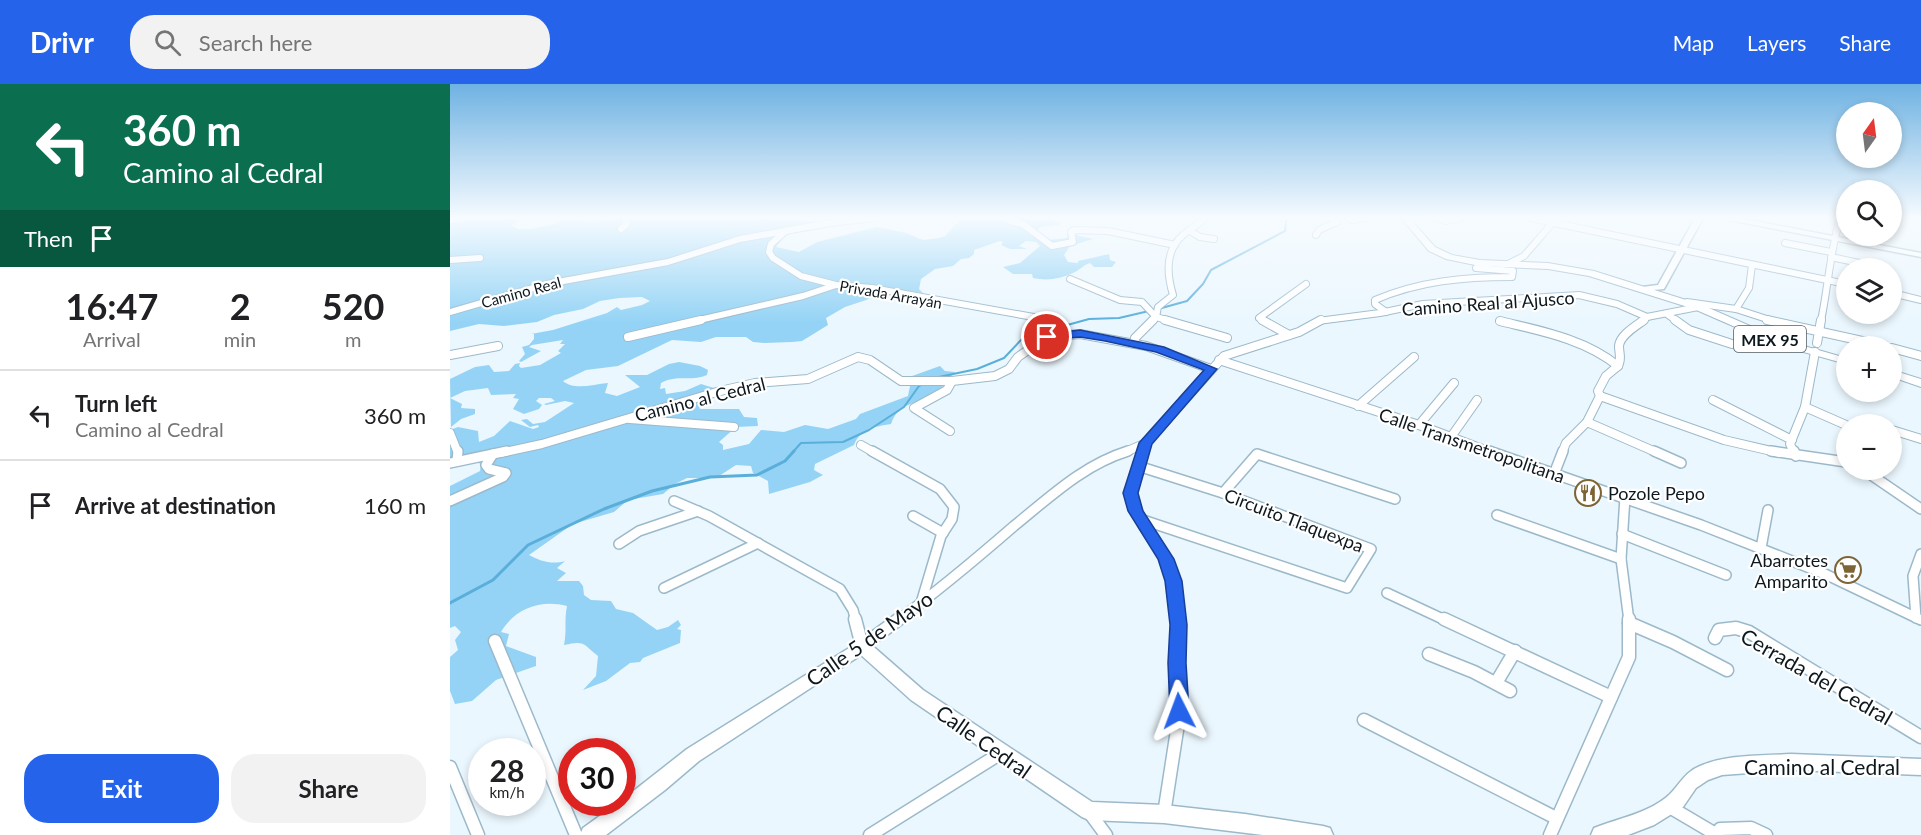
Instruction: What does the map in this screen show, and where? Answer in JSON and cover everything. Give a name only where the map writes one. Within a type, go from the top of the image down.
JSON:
[{"type":"main road","name":"MEX 95","points":[[1439,253],[1472,262],[1510,268],[1570,269],[1645,289],[1698,307],[1765,337],[1816,347],[1836,356]]},
{"type":"main road","points":[[1902,376],[1921,382]]},
{"type":"street","name":"Camino Real","points":[[450,312],[547,284],[668,262],[694,253]]},
{"type":"street","name":"Privada Arrayán","points":[[770,253],[773,258],[801,276],[836,285],[872,288],[1050,320]]},
{"type":"street","points":[[1134,344],[1135,338],[1154,311],[1173,295],[1168,270],[1173,253]]},
{"type":"street","points":[[1476,268],[1510,268],[1527,253]]},
{"type":"street","points":[[1645,289],[1661,287],[1678,253]]},
{"type":"street","points":[[1695,253],[1836,282]]},
{"type":"street","points":[[1827,253],[1845,258]]},
{"type":"street","points":[[1796,456],[1790,444],[1805,407],[1829,280],[1831,254]]},
{"type":"street","points":[[450,260],[480,258]]},
{"type":"street","points":[[1736,309],[1749,288],[1752,265]]},
{"type":"street","points":[[1386,312],[1375,304],[1375,300],[1389,293],[1457,279],[1512,277],[1510,268]]},
{"type":"street","points":[[1070,279],[1120,300],[1142,302],[1154,311],[1227,338]]},
{"type":"street","points":[[1289,335],[1259,318],[1306,284]]},
{"type":"street","points":[[628,338],[803,296],[836,285]]},
{"type":"street","name":"Camino Real al Ajusco","points":[[1164,814],[1179,711],[1177,663],[1179,625],[1174,581],[1166,559],[1140,519],[1130,493],[1146,443],[1219,360],[1238,351],[1289,335],[1322,319],[1386,312],[1424,304],[1579,295],[1617,304],[1647,318]]},
{"type":"street","points":[[1902,295],[1921,300]]},
{"type":"street","points":[[1680,301],[1736,309],[1763,319],[1840,336]]},
{"type":"street","points":[[1554,474],[1566,443],[1587,422],[1600,396],[1598,392],[1600,385],[1618,366],[1621,360],[1619,344],[1623,337],[1647,318],[1698,307]]},
{"type":"street","points":[[1668,315],[1686,328],[1732,344]]},
{"type":"street","points":[[1500,321],[1562,338],[1610,358],[1618,366]]},
{"type":"street","name":"Camino al Cedral","points":[[453,462],[542,444],[623,418],[720,391],[755,383],[808,380],[858,357],[873,360],[896,379],[915,382],[952,381],[1003,373],[1037,342],[1058,335],[1080,334],[1160,350],[1211,369]]},
{"type":"street","points":[[450,355],[498,346]]},
{"type":"street","points":[[1902,351],[1921,356]]},
{"type":"street","points":[[1358,406],[1414,357]]},
{"type":"street","name":"Calle Transmetropolitana","points":[[1219,360],[1419,425],[1554,474],[1625,496],[1825,574],[1918,619]]},
{"type":"street","points":[[950,430],[914,408],[947,390],[952,381]]},
{"type":"street","points":[[1419,425],[1454,383]]},
{"type":"street","points":[[1600,396],[1716,438],[1796,456],[1836,461]]},
{"type":"street","points":[[1451,437],[1477,400]]},
{"type":"street","points":[[1713,400],[1792,440]]},
{"type":"street","points":[[1805,407],[1836,421]]},
{"type":"street","points":[[623,418],[734,427]]},
{"type":"street","points":[[1587,422],[1681,463]]},
{"type":"street","points":[[1902,432],[1921,439]]},
{"type":"street","points":[[450,433],[458,449],[453,462]]},
{"type":"street","name":"Calle 5 de Mayo","points":[[590,835],[659,784],[693,755],[862,646],[921,603],[1075,476],[1106,458],[1146,443]]},
{"type":"street","points":[[861,445],[940,489],[950,501],[954,513],[943,532],[921,603]]},
{"type":"street","points":[[450,501],[503,477],[506,472],[489,469],[486,465],[494,454]]},
{"type":"street","points":[[1223,493],[1257,454],[1395,499]]},
{"type":"street","name":"Circuito Tlaquexpa","points":[[1138,466],[1223,493],[1371,549],[1347,588],[1140,519]]},
{"type":"street","points":[[1879,480],[1921,509]]},
{"type":"street","points":[[1550,835],[1629,657],[1629,622],[1621,559],[1625,496]]},
{"type":"street","points":[[674,501],[698,511],[840,589],[853,610],[862,646]]},
{"type":"street","points":[[1761,548],[1768,510]]},
{"type":"street","points":[[620,544],[639,531],[698,511]]},
{"type":"street","points":[[913,516],[943,532]]},
{"type":"street","points":[[1497,516],[1621,559]]},
{"type":"street","points":[[1622,534],[1726,575]]},
{"type":"street","points":[[664,588],[758,543]]},
{"type":"street","points":[[1918,619],[1916,561],[1921,554]]},
{"type":"street","points":[[1387,593],[1611,697]]},
{"type":"street","points":[[1629,622],[1726,670]]},
{"type":"street","name":"Cerrada del Cedral","points":[[1715,638],[1719,630],[1726,628],[1749,632],[1921,736]]},
{"type":"street","points":[[495,641],[576,835]]},
{"type":"street","name":"Calle Cedral","points":[[862,646],[917,695],[1089,812],[1106,835]]},
{"type":"street","points":[[1496,683],[1515,651]]},
{"type":"street","points":[[1429,654],[1510,691]]},
{"type":"street","points":[[1364,720],[1556,818]]},
{"type":"street","points":[[870,835],[1001,753]]},
{"type":"street","name":"Camino al Cedral","points":[[1601,835],[1647,819],[1677,801],[1690,782],[1703,773],[1722,767],[1791,762],[1921,767]]},
{"type":"street","points":[[450,767],[478,835]]},
{"type":"street","points":[[1667,806],[1717,835],[1720,829],[1751,828],[1766,835]]},
{"type":"street","points":[[1089,812],[1164,814],[1323,835]]},
{"type":"shaded area","points":[[450,253],[974,253],[953,266],[935,269],[921,279],[919,289],[923,293],[892,291],[887,295],[845,307],[826,318],[828,325],[802,341],[764,343],[753,342],[746,337],[716,337],[701,342],[672,340],[618,366],[586,370],[563,381],[573,386],[608,383],[605,393],[617,396],[640,387],[625,375],[647,375],[669,364],[679,362],[700,366],[708,370],[707,375],[667,380],[661,383],[660,389],[665,388],[666,394],[685,391],[701,384],[717,389],[709,397],[709,405],[699,406],[700,409],[739,409],[744,417],[757,418],[758,426],[736,427],[719,442],[723,445],[723,450],[749,444],[761,430],[784,432],[805,425],[828,429],[908,396],[912,376],[940,366],[945,371],[955,372],[935,393],[899,411],[891,424],[869,429],[860,435],[854,445],[815,464],[814,470],[823,475],[810,482],[769,494],[768,481],[753,473],[751,466],[736,465],[716,478],[687,478],[663,494],[628,500],[614,512],[573,524],[529,555],[546,562],[565,561],[557,568],[566,573],[557,581],[579,581],[583,586],[584,595],[591,600],[611,601],[616,609],[633,613],[657,630],[668,627],[678,620],[681,625],[677,629],[681,630],[680,643],[643,658],[640,662],[630,663],[606,681],[583,690],[596,676],[598,656],[580,643],[564,645],[567,606],[548,604],[530,607],[514,617],[501,632],[509,634],[506,646],[536,657],[536,666],[496,680],[472,701],[455,704],[450,691],[450,657],[458,650],[455,640],[461,632],[455,626],[450,628],[450,486],[480,471],[481,464],[469,459],[450,462],[452,446],[450,430],[458,427],[478,431],[479,442],[494,436],[510,421],[533,429],[539,427],[538,425],[530,427],[521,420],[527,419],[533,424],[545,422],[574,403],[565,401],[546,405],[544,404],[555,401],[551,398],[539,398],[536,401],[542,405],[539,409],[524,414],[513,409],[519,399],[513,398],[516,394],[491,395],[488,388],[465,391],[450,398],[450,379],[475,367],[489,365],[494,372],[509,371],[515,364],[520,363],[521,368],[540,365],[561,353],[558,351],[565,344],[560,344],[563,340],[532,345],[529,347],[541,351],[521,362],[519,361],[525,354],[522,347],[529,345],[534,339],[534,334],[531,334],[553,330],[607,313],[617,307],[621,310],[650,301],[642,297],[619,298],[600,301],[583,309],[554,315],[537,322],[504,326],[479,324],[450,331]]},
{"type":"shaded area","points":[[1032,253],[1065,253],[1064,255],[1068,262],[1078,263],[1078,261],[1109,254],[1110,260],[1116,262],[1112,267],[1094,267],[1090,263],[1073,273],[1058,278],[1043,279],[1033,278],[1032,274],[1013,274],[1003,267],[1020,263]]},
{"type":"shaded area","points":[[450,398],[462,404],[461,408],[475,409],[475,414],[461,419],[451,427]]},
{"type":"waterway","points":[[1158,309],[1187,301],[1203,284],[1211,270],[1243,253]]},
{"type":"waterway","points":[[934,378],[977,369],[1004,358],[1021,340],[1042,332],[1089,319],[1119,318],[1149,311]]},
{"type":"waterway","points":[[792,453],[801,443],[843,442],[869,430],[904,407],[919,386],[925,383]]},
{"type":"waterway","points":[[450,603],[493,580],[528,545],[604,509],[652,491],[710,477],[757,475],[785,461],[794,451]]},
{"type":"place","name":"Pozole Pepo","points":[[1588,493]]},
{"type":"place","name":"Abarrotes Amparito","points":[[1848,570]]},
{"type":"route","points":[[1047,337],[1080,334],[1146,346],[1211,369],[1146,443],[1130,493],[1135,511],[1166,559],[1174,581],[1179,625],[1177,663],[1179,711]]}]
